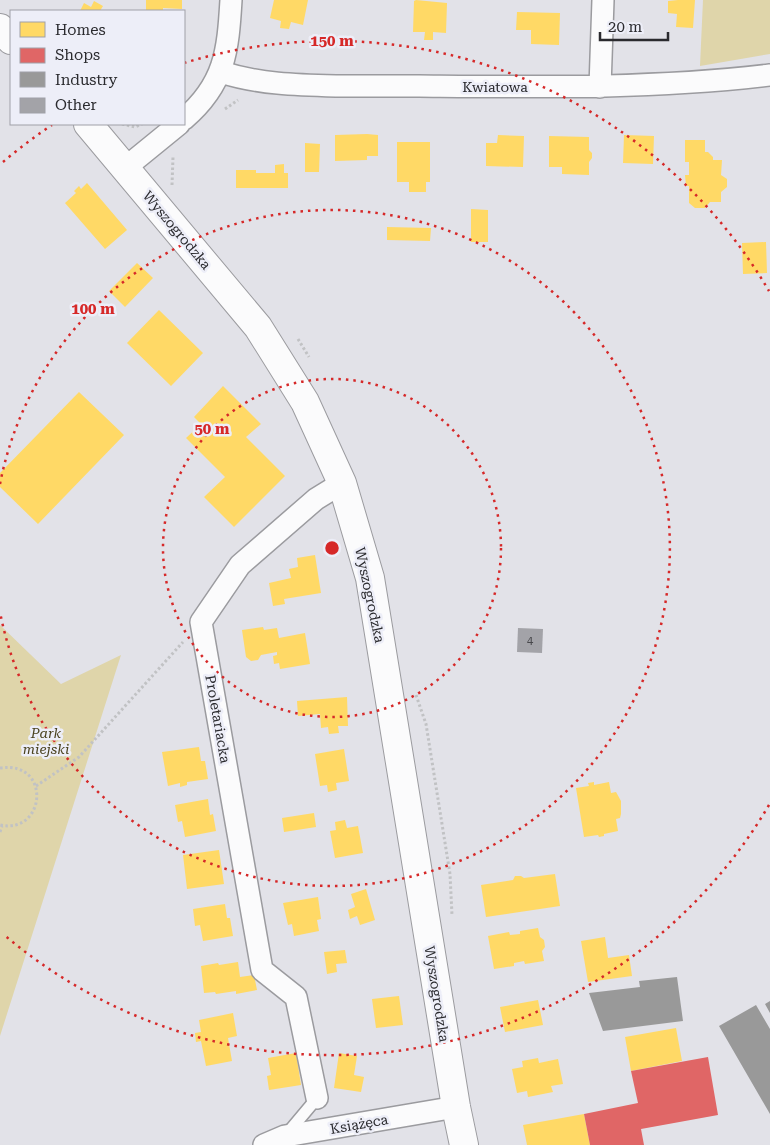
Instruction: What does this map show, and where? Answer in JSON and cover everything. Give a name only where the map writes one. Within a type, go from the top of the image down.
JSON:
[{"type":"main road","points":[[0,28],[10,39]]},
{"type":"main road","name":"Wyszogrodzka","points":[[89,125],[258,327],[305,402],[342,483],[370,578],[456,1107],[464,1145]]},
{"type":"street","points":[[185,118],[195,110],[211,91],[220,72],[228,40],[231,0]]},
{"type":"street","points":[[600,87],[603,0]]},
{"type":"street","name":"Kwiatowa","points":[[220,72],[244,80],[297,85],[600,87],[712,82],[770,75]]},
{"type":"street","points":[[125,168],[178,125]]},
{"type":"street","points":[[201,622],[240,565],[316,499],[342,483]]},
{"type":"street","name":"Proletariacka","points":[[201,622],[262,970],[296,997],[317,1098]]},
{"type":"street","name":"Książęca","points":[[264,1145],[285,1136],[456,1107]]},
{"type":"lane","points":[[285,1136],[317,1098]]},
{"type":"path","points":[[126,125],[135,127],[140,125]]},
{"type":"path","points":[[36,786],[79,757],[201,622]]},
{"type":"path","points":[[0,768],[8,766],[25,772],[32,778],[38,797],[36,807],[30,816],[13,826],[1,825],[0,832]]},
{"type":"green space","points":[[703,0],[770,0],[770,54],[700,66]]},
{"type":"green space","name":"Park miejski","points":[[0,625],[61,684],[121,655],[0,1036]]},
{"type":"building: Homes","points":[[146,0],[182,0],[182,9],[163,8],[163,10],[146,10]]},
{"type":"building: Homes","points":[[274,0],[308,0],[303,25],[291,22],[289,29],[280,28],[281,21],[270,18]]},
{"type":"building: Homes","points":[[695,0],[693,28],[676,27],[677,14],[668,13],[668,1]]},
{"type":"building: Homes","points":[[94,1],[103,6],[101,10],[80,10],[84,3],[91,7]]},
{"type":"building: Homes","points":[[414,1],[447,3],[446,33],[433,32],[433,40],[424,40],[425,32],[413,32]]},
{"type":"building: Homes","points":[[517,12],[560,13],[559,45],[531,44],[531,30],[516,30]]},
{"type":"building: Homes","points":[[335,135],[378,135],[378,156],[367,156],[367,160],[335,161]]},
{"type":"building: Homes","points":[[498,135],[524,136],[523,167],[486,166],[486,143],[497,143]]},
{"type":"building: Homes","points":[[624,135],[654,136],[653,164],[623,163]]},
{"type":"building: Homes","points":[[549,136],[589,137],[589,150],[592,153],[592,158],[589,162],[589,175],[562,174],[562,167],[549,167]]},
{"type":"building: Homes","points":[[685,140],[705,140],[705,152],[708,152],[713,157],[713,160],[722,160],[721,175],[727,179],[727,187],[721,192],[721,202],[710,202],[705,208],[695,208],[689,203],[689,186],[686,186],[685,175],[689,175],[689,162],[685,162]]},
{"type":"building: Homes","points":[[397,142],[430,142],[430,182],[426,182],[426,192],[409,192],[409,182],[397,182]]},
{"type":"building: Homes","points":[[305,143],[320,144],[319,172],[305,172]]},
{"type":"building: Homes","points":[[284,164],[284,173],[288,173],[288,188],[236,188],[236,170],[256,170],[256,173],[275,173],[275,165]]},
{"type":"building: Homes","points":[[87,183],[127,230],[105,249],[65,203],[76,193],[74,191],[79,186],[81,189]]},
{"type":"building: Homes","points":[[471,209],[488,210],[488,242],[471,242]]},
{"type":"building: Homes","points":[[387,227],[431,228],[430,241],[387,240]]},
{"type":"building: Homes","points":[[766,242],[767,273],[743,274],[742,243]]},
{"type":"building: Homes","points":[[137,263],[153,278],[125,307],[109,291]]},
{"type":"building: Homes","points":[[159,310],[203,353],[171,386],[127,343]]},
{"type":"building: Homes","points":[[223,386],[261,424],[246,437],[285,476],[234,527],[204,497],[225,477],[186,438],[201,424],[194,417]]},
{"type":"building: Homes","points":[[79,392],[124,435],[38,524],[0,487],[0,473]]},
{"type":"building: Homes","points":[[315,555],[321,593],[284,599],[285,604],[273,606],[269,583],[291,578],[289,569],[298,567],[297,558]]},
{"type":"building: Homes","points":[[263,627],[264,630],[277,628],[279,638],[305,633],[310,664],[280,669],[279,663],[274,664],[273,656],[277,655],[277,652],[261,655],[258,660],[251,661],[246,657],[242,630]]},
{"type":"building: Homes","points":[[347,697],[348,726],[338,726],[339,733],[329,734],[328,727],[321,728],[320,714],[298,716],[297,701]]},
{"type":"building: Homes","points":[[199,747],[201,761],[205,761],[208,779],[187,782],[187,785],[180,787],[180,783],[168,786],[162,752]]},
{"type":"building: Homes","points":[[344,749],[349,781],[336,783],[337,790],[328,792],[327,785],[320,786],[315,754]]},
{"type":"building: Homes","points":[[594,782],[594,785],[609,782],[611,793],[616,792],[621,801],[620,818],[616,819],[618,831],[599,837],[598,835],[584,837],[576,788],[589,786],[588,783]]},
{"type":"building: Homes","points":[[208,799],[210,815],[213,814],[216,831],[185,837],[182,821],[178,822],[175,805]]},
{"type":"building: Homes","points":[[314,813],[316,827],[284,832],[282,818]]},
{"type":"building: Homes","points":[[345,820],[347,828],[358,826],[363,853],[335,858],[330,831],[336,830],[335,822]]},
{"type":"building: Homes","points":[[219,850],[224,884],[187,889],[183,855]]},
{"type":"building: Homes","points":[[555,874],[560,906],[486,917],[481,885],[513,880],[515,876],[524,878]]},
{"type":"building: Homes","points":[[366,889],[375,920],[360,925],[357,916],[350,919],[348,910],[355,907],[351,894]]},
{"type":"building: Homes","points":[[318,897],[321,919],[317,920],[319,931],[294,936],[292,924],[288,925],[283,903]]},
{"type":"building: Homes","points":[[225,904],[233,936],[203,941],[200,925],[195,926],[193,909]]},
{"type":"building: Homes","points":[[538,928],[540,937],[544,940],[545,947],[542,951],[544,961],[525,964],[524,961],[514,963],[514,966],[494,969],[488,936],[509,932],[510,935],[520,934],[520,931]]},
{"type":"building: Homes","points":[[605,937],[608,958],[629,955],[632,976],[588,982],[581,941]]},
{"type":"building: Homes","points":[[345,950],[347,963],[336,964],[337,972],[327,974],[324,952]]},
{"type":"building: Homes","points":[[238,962],[240,977],[254,975],[257,990],[236,994],[236,991],[216,994],[215,992],[204,993],[201,966]]},
{"type":"building: Homes","points":[[399,996],[403,1025],[376,1028],[372,999]]},
{"type":"building: Homes","points":[[538,1000],[543,1025],[505,1032],[500,1007]]},
{"type":"building: Homes","points":[[233,1013],[237,1036],[228,1038],[232,1061],[206,1066],[201,1041],[196,1042],[195,1033],[201,1032],[199,1020]]},
{"type":"building: Homes","points":[[676,1028],[682,1061],[631,1071],[625,1037]]},
{"type":"building: Homes","points":[[296,1053],[301,1085],[269,1090],[267,1076],[271,1075],[268,1058]]},
{"type":"building: Homes","points":[[339,1053],[357,1056],[354,1075],[364,1077],[361,1092],[334,1088]]},
{"type":"building: Homes","points":[[538,1058],[539,1063],[558,1059],[563,1084],[551,1086],[553,1092],[528,1097],[527,1091],[517,1093],[512,1069],[523,1067],[522,1061]]},
{"type":"building: Homes","points":[[584,1114],[590,1145],[527,1145],[523,1125]]},
{"type":"building: Shops","points":[[708,1057],[718,1115],[641,1129],[644,1145],[590,1145],[584,1114],[638,1103],[631,1071]]},
{"type":"building: Industry","points":[[677,977],[683,1021],[603,1031],[589,993],[640,987],[639,981]]},
{"type":"building: Industry","points":[[770,1001],[770,1013],[765,1004]]},
{"type":"building: Industry","points":[[756,1005],[770,1029],[770,1114],[719,1026]]},
{"type":"building: Other","points":[[518,628],[543,629],[542,653],[517,652]]}]
